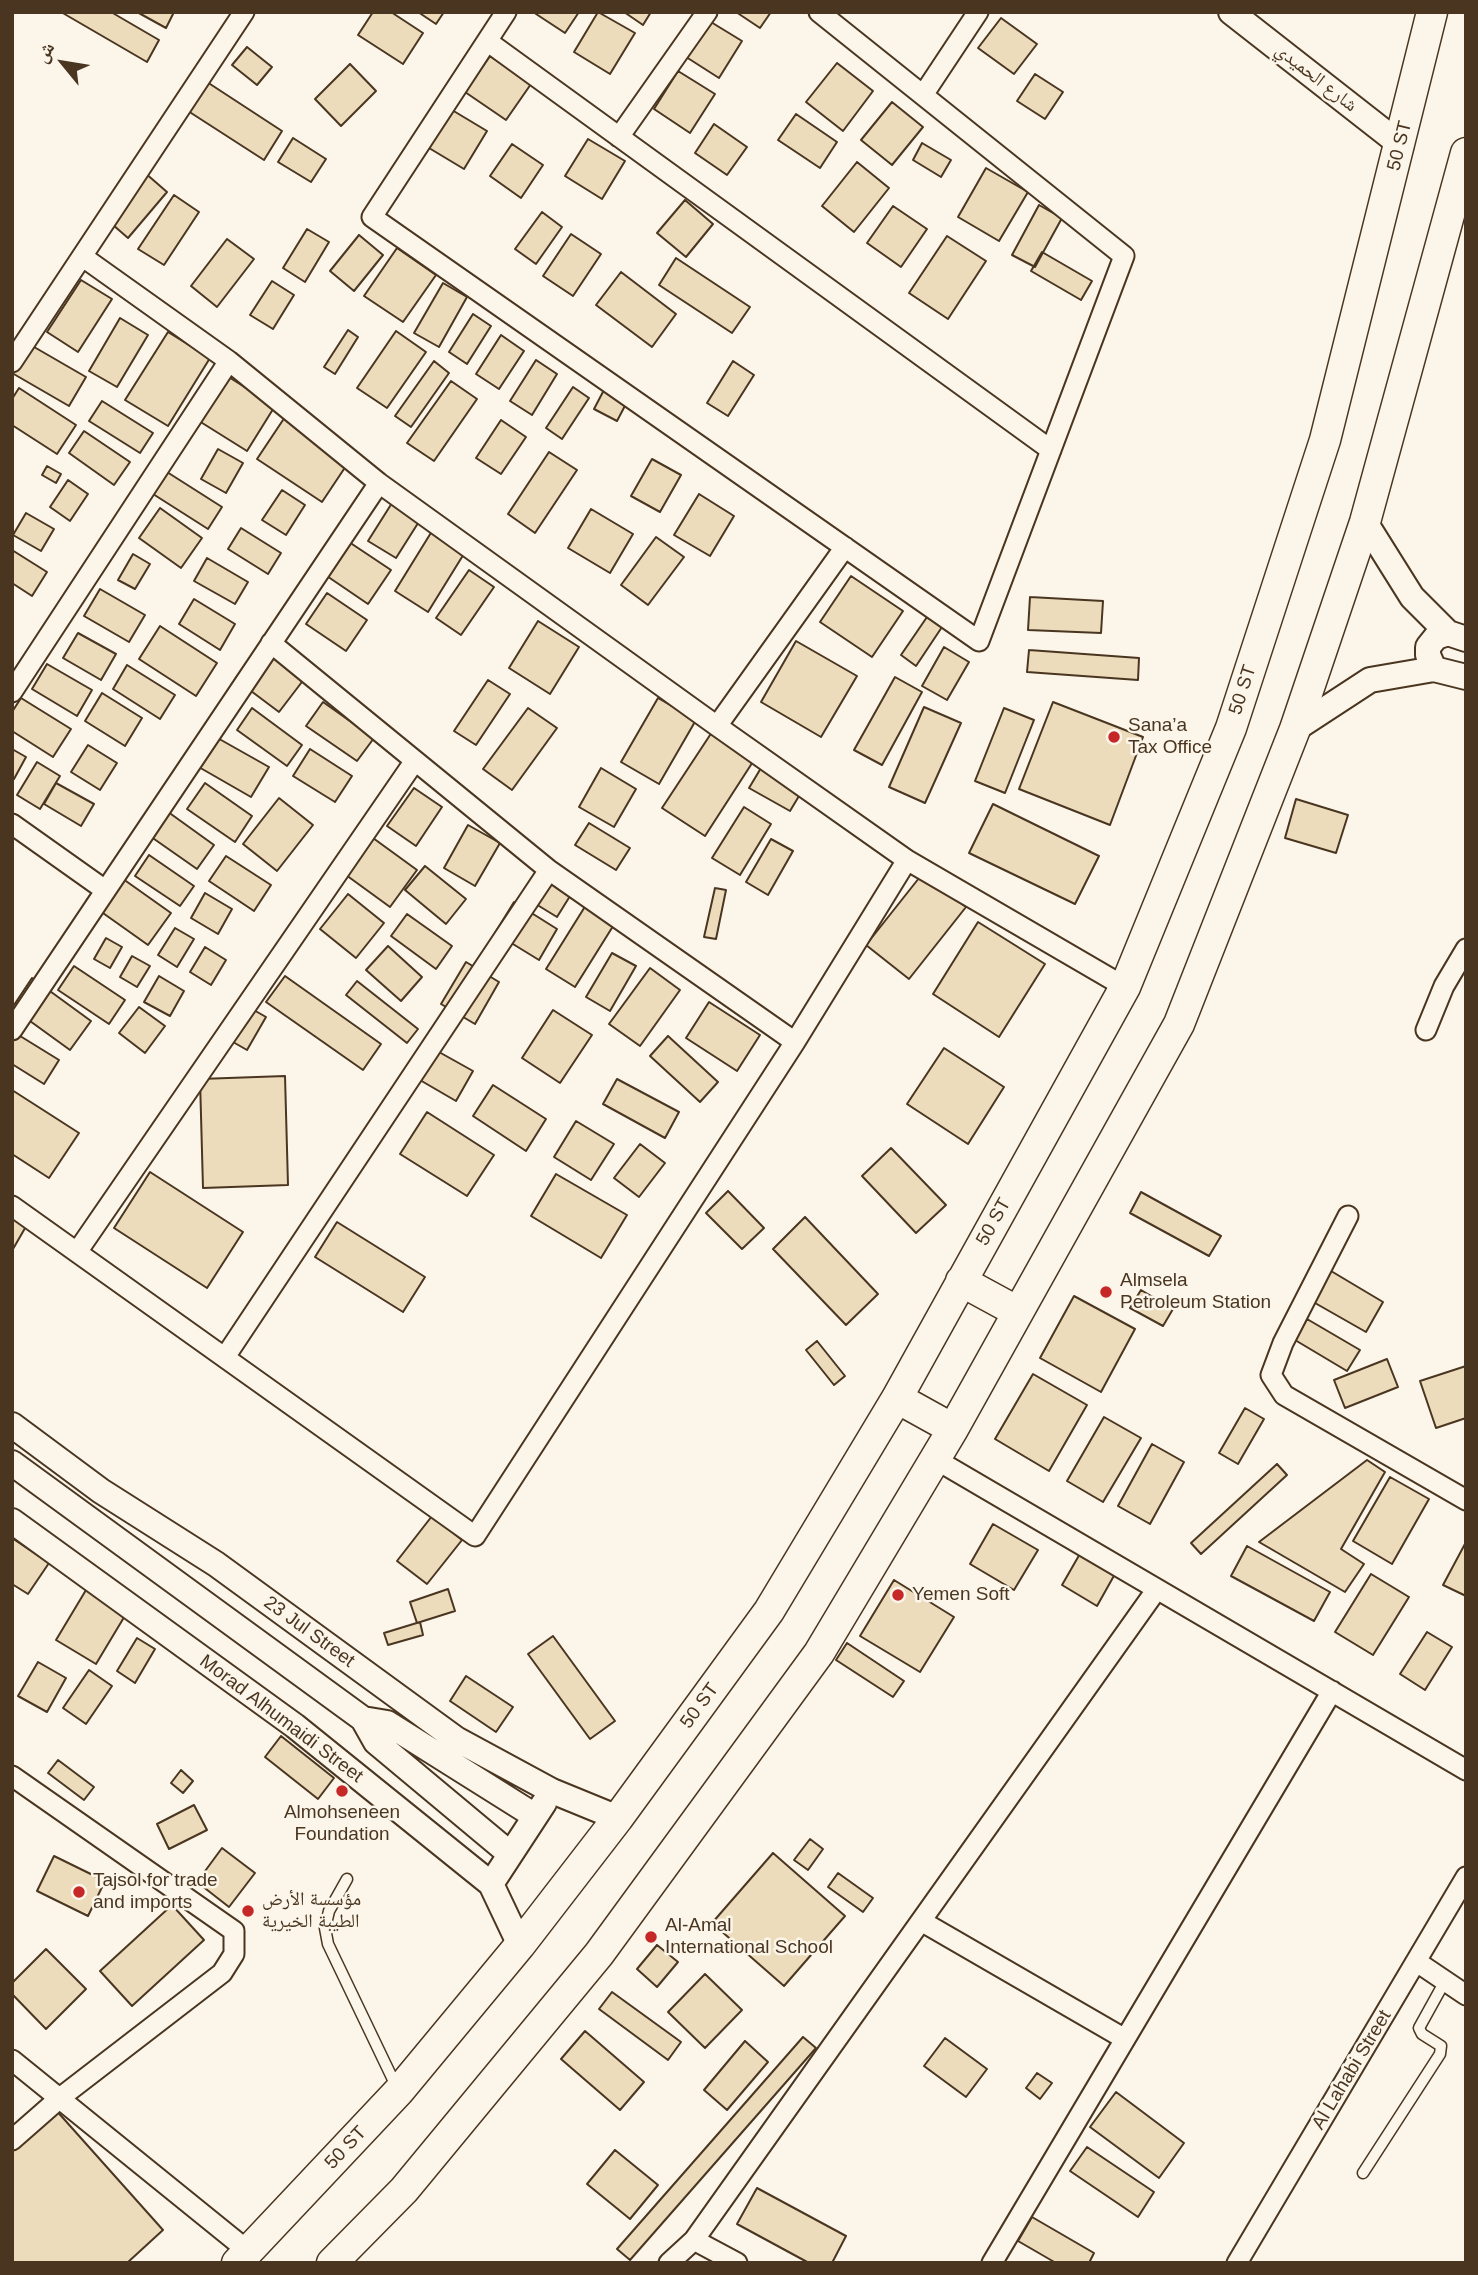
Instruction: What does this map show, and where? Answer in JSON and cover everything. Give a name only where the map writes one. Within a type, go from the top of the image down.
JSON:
[{"type":"main road","name":"50 ST","points":[[242,2257],[399,2091],[520,1945],[618,1818],[769,1611],[897,1398],[1125,987],[1231,728],[1325,440],[1401,145],[1432,12]]},
{"type":"main road","points":[[332,2263],[404,2190],[599,1954],[819,1653],[953,1429],[1179,1024],[1296,729],[1365,522],[1466,153]]},
{"type":"main road","points":[[961,1281],[1017,1312]]},
{"type":"main road","points":[[897,1398],[953,1429]]},
{"type":"street","points":[[12,362],[244,12]]},
{"type":"street","points":[[506,12],[372,217],[979,641],[1124,256],[819,12]]},
{"type":"street","points":[[619,137],[707,12]]},
{"type":"street","points":[[923,95],[978,12]]},
{"type":"street","name":"شارع الحميدي","points":[[1231,12],[1401,145]]},
{"type":"street","points":[[487,41],[1051,450]]},
{"type":"street","points":[[83,257],[229,361],[379,483],[908,860],[1125,987]]},
{"type":"street","points":[[12,692],[229,361]]},
{"type":"street","points":[[12,1030],[379,483]]},
{"type":"street","points":[[1365,522],[1412,597],[1457,636]]},
{"type":"street","points":[[717,726],[845,547]]},
{"type":"street","points":[[1434,669],[1428,655],[1429,647],[1436,637],[1457,636]]},
{"type":"street","points":[[271,643],[549,870],[795,1042]]},
{"type":"street","points":[[1296,729],[1370,680],[1434,669],[1466,677]]},
{"type":"street","points":[[77,1252],[414,762]]},
{"type":"street","points":[[12,824],[105,891]]},
{"type":"street","points":[[12,1206],[475,1536],[795,1042],[908,860]]},
{"type":"street","points":[[225,1357],[549,870]]},
{"type":"street","points":[[1426,1030],[1444,986],[1466,948]]},
{"type":"street","points":[[1348,1216],[1283,1343],[1271,1375],[1284,1395],[1466,1500]]},
{"type":"street","name":"23 Jul Street","points":[[12,1426],[101,1491],[216,1564],[456,1739],[552,1791],[618,1818]]},
{"type":"street","points":[[935,1460],[1466,1770]]},
{"type":"street","points":[[12,1463],[363,1718],[387,1723],[535,1816]]},
{"type":"street","name":"Morad Alhumaidi Street","points":[[12,1521],[295,1726],[492,1884],[520,1945]]},
{"type":"street","points":[[670,2263],[694,2240],[1157,1589]]},
{"type":"street","points":[[992,2263],[1332,1691]]},
{"type":"street","points":[[363,1718],[376,1742],[509,1853]]},
{"type":"street","points":[[12,1776],[234,1931],[234,1954],[222,1973],[61,2098],[12,2140]]},
{"type":"street","points":[[492,1884],[509,1853],[552,1791]]},
{"type":"street","name":"Al Lahabi Street","points":[[1237,2263],[1466,1877]]},
{"type":"street","points":[[921,1921],[1125,2039]]},
{"type":"street","points":[[1417,1962],[1466,1995]]},
{"type":"street","points":[[12,2060],[61,2098],[242,2257]]},
{"type":"street","points":[[694,2240],[737,2263]]},
{"type":"lane","points":[[347,1879],[329,1910],[325,1928],[328,1944],[399,2091]]},
{"type":"lane","points":[[1363,2173],[1440,2054],[1441,2046],[1422,2034],[1419,2028],[1445,1981]]},
{"type":"building","points":[[61,12],[111,12],[159,40],[147,62]]},
{"type":"building","points":[[137,12],[174,12],[166,28]]},
{"type":"building","points":[[373,12],[391,12],[423,33],[403,64],[358,35]]},
{"type":"building","points":[[418,12],[444,12],[436,24]]},
{"type":"building","points":[[533,12],[579,12],[565,33]]},
{"type":"building","points":[[598,12],[635,33],[610,74],[574,52]]},
{"type":"building","points":[[624,12],[651,12],[643,25]]},
{"type":"building","points":[[736,12],[771,12],[760,28]]},
{"type":"building","points":[[1001,18],[1037,44],[1014,74],[978,48]]},
{"type":"building","points":[[706,19],[742,41],[719,78],[683,55]]},
{"type":"building","points":[[247,47],[272,67],[257,85],[232,65]]},
{"type":"building","points":[[490,56],[531,84],[506,120],[465,92]]},
{"type":"building","points":[[837,63],[873,91],[843,131],[806,102]]},
{"type":"building","points":[[350,64],[376,91],[341,126],[315,99]]},
{"type":"building","points":[[678,71],[715,94],[690,133],[654,109]]},
{"type":"building","points":[[1035,74],[1063,92],[1045,119],[1017,101]]},
{"type":"building","points":[[207,82],[282,131],[264,160],[188,111]]},
{"type":"building","points":[[892,102],[923,127],[892,165],[861,140]]},
{"type":"building","points":[[452,110],[487,131],[464,169],[429,148]]},
{"type":"building","points":[[796,114],[837,142],[820,168],[778,140]]},
{"type":"building","points":[[714,124],[747,147],[727,175],[695,153]]},
{"type":"building","points":[[293,138],[326,159],[311,182],[278,162]]},
{"type":"building","points":[[588,139],[625,161],[602,199],[565,176]]},
{"type":"building","points":[[922,143],[951,160],[941,177],[913,160]]},
{"type":"building","points":[[512,144],[543,165],[521,198],[490,176]]},
{"type":"building","points":[[857,162],[889,188],[854,232],[822,206]]},
{"type":"building","points":[[986,168],[1028,192],[999,241],[958,217]]},
{"type":"building","points":[[144,172],[167,192],[128,238],[105,218]]},
{"type":"building","points":[[174,195],[199,212],[164,265],[138,249]]},
{"type":"building","points":[[685,200],[713,224],[686,257],[657,233]]},
{"type":"building","points":[[1039,205],[1062,218],[1035,267],[1012,255]]},
{"type":"building","points":[[893,206],[927,229],[901,267],[867,243]]},
{"type":"building","points":[[542,212],[562,227],[536,264],[515,249]]},
{"type":"building","points":[[307,229],[329,242],[305,282],[283,268]]},
{"type":"building","points":[[571,234],[601,254],[573,296],[543,276]]},
{"type":"building","points":[[359,235],[383,255],[354,291],[330,271]]},
{"type":"building","points":[[947,236],[986,261],[948,319],[909,293]]},
{"type":"building","points":[[227,239],[254,259],[217,307],[191,286]]},
{"type":"building","points":[[397,248],[436,275],[403,322],[364,296]]},
{"type":"building","points":[[1042,252],[1092,281],[1081,300],[1031,271]]},
{"type":"building","points":[[676,258],[750,307],[732,333],[659,285]]},
{"type":"building","points":[[621,272],[676,314],[652,347],[596,305]]},
{"type":"building","points":[[81,280],[112,299],[78,352],[47,332]]},
{"type":"building","points":[[272,281],[294,295],[273,329],[250,315]]},
{"type":"building","points":[[443,283],[467,297],[439,347],[414,333]]},
{"type":"building","points":[[473,314],[491,326],[467,364],[449,352]]},
{"type":"building","points":[[120,318],[148,335],[117,387],[89,371]]},
{"type":"building","points":[[348,330],[358,337],[335,374],[324,367]]},
{"type":"building","points":[[396,331],[426,352],[387,408],[357,388]]},
{"type":"building","points":[[168,332],[210,358],[168,426],[125,400]]},
{"type":"building","points":[[501,335],[524,351],[499,389],[476,374]]},
{"type":"building","points":[[22,340],[86,377],[69,406],[12,373],[12,358]]},
{"type":"building","points":[[536,360],[557,374],[532,415],[510,401]]},
{"type":"building","points":[[434,361],[449,373],[411,427],[395,416]]},
{"type":"building","points":[[733,361],[754,375],[728,416],[707,403]]},
{"type":"building","points":[[227,376],[275,406],[247,451],[199,421]]},
{"type":"building","points":[[451,381],[477,399],[434,461],[407,443]]},
{"type":"building","points":[[573,387],[589,398],[562,439],[546,428]]},
{"type":"building","points":[[19,388],[76,425],[57,454],[12,425],[12,399]]},
{"type":"building","points":[[605,388],[628,400],[617,421],[594,409]]},
{"type":"building","points":[[102,401],[153,433],[140,453],[89,421]]},
{"type":"building","points":[[289,411],[354,454],[322,502],[257,459]]},
{"type":"building","points":[[501,420],[526,437],[501,474],[476,458]]},
{"type":"building","points":[[84,431],[130,462],[114,485],[69,453]]},
{"type":"building","points":[[218,449],[243,463],[226,493],[201,479]]},
{"type":"building","points":[[549,452],[577,470],[535,533],[508,514]]},
{"type":"building","points":[[652,459],[681,475],[660,512],[631,496]]},
{"type":"building","points":[[47,466],[61,474],[56,483],[42,475]]},
{"type":"building","points":[[167,472],[222,507],[208,529],[153,494]]},
{"type":"building","points":[[68,480],[88,494],[70,521],[50,507]]},
{"type":"building","points":[[282,490],[305,505],[286,535],[262,520]]},
{"type":"building","points":[[699,494],[734,516],[710,556],[674,535]]},
{"type":"building","points":[[392,503],[420,520],[396,558],[368,541]]},
{"type":"building","points":[[160,508],[202,538],[181,568],[139,538]]},
{"type":"building","points":[[591,509],[633,534],[610,573],[568,548]]},
{"type":"building","points":[[26,513],[54,529],[41,551],[13,535]]},
{"type":"building","points":[[437,523],[470,544],[428,612],[395,591]]},
{"type":"building","points":[[241,528],[281,553],[268,574],[228,549]]},
{"type":"building","points":[[656,537],[684,557],[648,605],[621,585]]},
{"type":"building","points":[[343,538],[391,570],[368,604],[321,572]]},
{"type":"building","points":[[12,550],[47,572],[32,596],[12,583]]},
{"type":"building","points":[[133,554],[150,564],[135,589],[118,580]]},
{"type":"building","points":[[207,558],[248,582],[235,604],[194,581]]},
{"type":"building","points":[[469,570],[494,587],[461,635],[436,618]]},
{"type":"building","points":[[851,576],[903,611],[872,657],[820,622]]},
{"type":"building","points":[[100,589],[145,615],[129,642],[84,616]]},
{"type":"building","points":[[327,593],[367,620],[346,651],[306,624]]},
{"type":"building","points":[[1030,597],[1103,601],[1101,633],[1028,630]]},
{"type":"building","points":[[194,599],[235,624],[220,650],[179,624]]},
{"type":"building","points":[[927,617],[942,627],[916,666],[901,655]]},
{"type":"building","points":[[538,621],[579,647],[550,694],[509,668]]},
{"type":"building","points":[[160,626],[217,663],[196,696],[139,659]]},
{"type":"building","points":[[78,633],[116,654],[101,680],[63,658]]},
{"type":"building","points":[[263,641],[308,674],[279,712],[235,679]]},
{"type":"building","points":[[796,641],[857,676],[821,737],[761,702]]},
{"type":"building","points":[[944,647],[969,662],[947,700],[922,686]]},
{"type":"building","points":[[1029,650],[1139,658],[1138,680],[1027,672]]},
{"type":"building","points":[[47,664],[92,690],[77,716],[32,689]]},
{"type":"building","points":[[127,665],[175,695],[160,719],[113,689]]},
{"type":"building","points":[[895,677],[922,692],[882,765],[854,750]]},
{"type":"building","points":[[488,680],[510,694],[476,745],[454,731]]},
{"type":"building","points":[[102,693],[142,718],[125,746],[85,721]]},
{"type":"building","points":[[21,698],[71,729],[53,757],[12,731],[12,712]]},
{"type":"building","points":[[658,698],[696,720],[659,784],[621,762]]},
{"type":"building","points":[[323,702],[374,738],[357,761],[306,726]]},
{"type":"building","points":[[1053,702],[1143,737],[1110,825],[1019,789]]},
{"type":"building","points":[[924,707],[961,723],[925,803],[889,787]]},
{"type":"building","points":[[252,708],[302,745],[287,766],[237,730]]},
{"type":"building","points":[[528,708],[557,728],[512,790],[483,769]]},
{"type":"building","points":[[1004,708],[1034,720],[1005,793],[975,781]]},
{"type":"building","points":[[714,729],[756,757],[705,836],[662,808]]},
{"type":"building","points":[[214,736],[269,767],[251,797],[197,766]]},
{"type":"building","points":[[88,745],[117,763],[100,790],[71,772]]},
{"type":"building","points":[[12,749],[26,757],[14,779],[12,778]]},
{"type":"building","points":[[310,749],[352,776],[335,802],[293,776]]},
{"type":"building","points":[[37,762],[60,776],[40,809],[17,795]]},
{"type":"building","points":[[601,768],[636,789],[614,827],[579,807]]},
{"type":"building","points":[[761,768],[802,791],[790,811],[749,788]]},
{"type":"building","points":[[56,783],[94,804],[81,826],[44,804]]},
{"type":"building","points":[[205,783],[252,816],[235,842],[187,809]]},
{"type":"building","points":[[414,788],[442,807],[416,846],[387,826]]},
{"type":"building","points":[[279,798],[313,825],[277,871],[243,844]]},
{"type":"building","points":[[1296,799],[1348,815],[1336,853],[1285,838]]},
{"type":"building","points":[[993,804],[1099,856],[1075,904],[969,853]]},
{"type":"building","points":[[744,807],[771,824],[740,875],[712,858]]},
{"type":"building","points":[[164,809],[214,845],[197,869],[147,834]]},
{"type":"building","points":[[589,823],[630,848],[616,870],[575,845]]},
{"type":"building","points":[[468,825],[500,843],[475,886],[444,868]]},
{"type":"building","points":[[373,838],[417,870],[390,907],[346,875]]},
{"type":"building","points":[[771,839],[793,851],[768,895],[746,882]]},
{"type":"building","points":[[149,855],[194,886],[180,906],[135,876]]},
{"type":"building","points":[[226,856],[271,885],[254,911],[209,881]]},
{"type":"building","points":[[425,866],[466,899],[446,924],[405,890]]},
{"type":"building","points":[[109,869],[171,913],[148,945],[86,901]]},
{"type":"building","points":[[544,869],[575,888],[557,917],[526,898]]},
{"type":"building","points":[[923,873],[966,907],[909,979],[866,945]]},
{"type":"building","points":[[715,888],[726,890],[716,939],[704,937]]},
{"type":"building","points":[[205,893],[232,909],[218,934],[191,918]]},
{"type":"building","points":[[348,894],[384,923],[356,958],[320,929]]},
{"type":"building","points":[[514,902],[557,929],[539,960],[495,933]]},
{"type":"building","points":[[586,905],[615,923],[575,987],[546,969]]},
{"type":"building","points":[[407,914],[452,946],[436,969],[391,936]]},
{"type":"building","points":[[978,922],[1045,964],[999,1037],[933,994]]},
{"type":"building","points":[[175,928],[194,939],[177,967],[158,955]]},
{"type":"building","points":[[106,938],[122,947],[110,968],[94,959]]},
{"type":"building","points":[[388,946],[422,977],[401,1001],[366,970]]},
{"type":"building","points":[[205,947],[226,960],[211,985],[190,972]]},
{"type":"building","points":[[612,953],[636,966],[610,1011],[586,997]]},
{"type":"building","points":[[132,956],[150,966],[137,987],[120,977]]},
{"type":"building","points":[[466,962],[499,982],[475,1024],[441,1004]]},
{"type":"building","points":[[74,966],[125,1000],[109,1024],[58,990]]},
{"type":"building","points":[[650,968],[680,990],[640,1046],[609,1024]]},
{"type":"building","points":[[159,976],[184,991],[170,1016],[144,1002]]},
{"type":"building","points":[[285,976],[381,1044],[363,1070],[266,1002]]},
{"type":"building","points":[[32,978],[91,1021],[70,1050],[12,1008]]},
{"type":"building","points":[[357,981],[418,1029],[407,1043],[346,995]]},
{"type":"building","points":[[238,1001],[266,1017],[247,1050],[219,1034]]},
{"type":"building","points":[[709,1002],[760,1035],[737,1071],[686,1038]]},
{"type":"building","points":[[139,1007],[165,1026],[145,1053],[119,1033]]},
{"type":"building","points":[[553,1010],[592,1035],[560,1083],[522,1058]]},
{"type":"building","points":[[12,1031],[59,1060],[44,1084],[12,1064]]},
{"type":"building","points":[[668,1036],[718,1082],[700,1102],[650,1056]]},
{"type":"building","points":[[430,1047],[473,1071],[456,1101],[413,1076]]},
{"type":"building","points":[[944,1048],[1004,1087],[968,1144],[907,1104]]},
{"type":"building","points":[[285,1076],[288,1185],[203,1188],[200,1079]]},
{"type":"building","points":[[617,1079],[679,1112],[665,1138],[603,1104]]},
{"type":"building","points":[[493,1085],[546,1119],[526,1151],[473,1116]]},
{"type":"building","points":[[12,1090],[79,1133],[49,1178],[12,1154]]},
{"type":"building","points":[[427,1112],[494,1155],[467,1196],[400,1154]]},
{"type":"building","points":[[576,1121],[614,1144],[591,1180],[554,1157]]},
{"type":"building","points":[[640,1144],[665,1163],[639,1197],[614,1178]]},
{"type":"building","points":[[891,1148],[946,1205],[916,1233],[862,1176]]},
{"type":"building","points":[[150,1172],[243,1232],[207,1288],[114,1228]]},
{"type":"building","points":[[556,1174],[627,1215],[601,1258],[531,1216]]},
{"type":"building","points":[[728,1191],[764,1228],[742,1249],[706,1213]]},
{"type":"building","points":[[1141,1192],[1221,1236],[1209,1256],[1130,1213]]},
{"type":"building","points":[[12,1214],[28,1223],[13,1249],[12,1248]]},
{"type":"building","points":[[805,1217],[878,1294],[846,1325],[773,1249]]},
{"type":"building","points":[[337,1222],[425,1277],[403,1312],[315,1257]]},
{"type":"building","points":[[1326,1268],[1383,1302],[1366,1332],[1308,1299]]},
{"type":"building","points":[[1141,1290],[1173,1309],[1163,1326],[1130,1308]]},
{"type":"building","points":[[1074,1296],[1135,1329],[1101,1392],[1040,1358]]},
{"type":"building","points":[[1307,1319],[1360,1350],[1347,1371],[1295,1340]]},
{"type":"building","points":[[817,1341],[845,1376],[834,1385],[806,1350]]},
{"type":"building","points":[[1387,1359],[1398,1387],[1345,1408],[1334,1380]]},
{"type":"building","points":[[1466,1366],[1466,1418],[1436,1428],[1420,1381]]},
{"type":"building","points":[[1033,1374],[1087,1405],[1049,1471],[995,1439]]},
{"type":"building","points":[[1245,1408],[1264,1419],[1238,1464],[1219,1453]]},
{"type":"building","points":[[1104,1417],[1141,1438],[1103,1502],[1067,1481]]},
{"type":"building","points":[[1152,1444],[1184,1462],[1150,1524],[1118,1506]]},
{"type":"building","points":[[1367,1460],[1385,1472],[1341,1549],[1364,1564],[1345,1592],[1259,1542]]},
{"type":"building","points":[[1277,1464],[1287,1475],[1201,1554],[1191,1543]]},
{"type":"building","points":[[1390,1477],[1429,1499],[1392,1564],[1353,1541]]},
{"type":"building","points":[[432,1516],[462,1540],[427,1584],[397,1561]]},
{"type":"building","points":[[993,1524],[1038,1550],[1014,1590],[970,1564]]},
{"type":"building","points":[[12,1538],[49,1563],[28,1594],[12,1584]]},
{"type":"building","points":[[1466,1542],[1466,1596],[1443,1585]]},
{"type":"building","points":[[1085,1545],[1120,1565],[1097,1606],[1062,1585]]},
{"type":"building","points":[[1247,1546],[1330,1592],[1314,1621],[1231,1576]]},
{"type":"building","points":[[1371,1574],[1409,1597],[1373,1655],[1335,1632]]},
{"type":"building","points":[[894,1580],[954,1617],[920,1672],[860,1636]]},
{"type":"building","points":[[448,1589],[455,1611],[417,1623],[410,1602]]},
{"type":"building","points":[[86,1590],[126,1614],[96,1664],[56,1640]]},
{"type":"building","points":[[420,1622],[423,1635],[388,1645],[384,1633]]},
{"type":"building","points":[[1427,1632],[1452,1647],[1425,1690],[1400,1674]]},
{"type":"building","points":[[553,1636],[615,1721],[590,1739],[528,1654]]},
{"type":"building","points":[[137,1638],[155,1649],[135,1683],[117,1671]]},
{"type":"building","points":[[847,1643],[904,1681],[893,1697],[836,1660]]},
{"type":"building","points":[[38,1662],[66,1678],[47,1712],[18,1696]]},
{"type":"building","points":[[89,1670],[112,1686],[86,1724],[63,1708]]},
{"type":"building","points":[[466,1676],[513,1707],[496,1732],[450,1701]]},
{"type":"building","points":[[281,1736],[334,1778],[318,1799],[265,1757]]},
{"type":"building","points":[[58,1760],[94,1787],[84,1800],[48,1773]]},
{"type":"building","points":[[181,1770],[193,1781],[183,1793],[171,1783]]},
{"type":"building","points":[[194,1805],[207,1830],[169,1849],[157,1824]]},
{"type":"building","points":[[810,1839],[823,1849],[808,1870],[794,1860]]},
{"type":"building","points":[[222,1848],[255,1873],[229,1907],[197,1882]]},
{"type":"building","points":[[773,1853],[845,1916],[784,1986],[712,1923]]},
{"type":"building","points":[[54,1856],[105,1881],[88,1916],[37,1891]]},
{"type":"building","points":[[838,1873],[873,1898],[863,1912],[828,1887]]},
{"type":"building","points":[[172,1905],[204,1940],[132,2006],[100,1971]]},
{"type":"building","points":[[657,1945],[678,1962],[657,1987],[637,1969]]},
{"type":"building","points":[[46,1949],[86,1989],[46,2029],[12,1994],[12,1983]]},
{"type":"building","points":[[705,1974],[742,2010],[705,2048],[668,2012]]},
{"type":"building","points":[[612,1992],[681,2042],[668,2060],[599,2009]]},
{"type":"building","points":[[585,2031],[644,2082],[620,2110],[561,2059]]},
{"type":"building","points":[[803,2037],[816,2048],[630,2260],[617,2249]]},
{"type":"building","points":[[945,2038],[987,2069],[966,2097],[924,2066]]},
{"type":"building","points":[[745,2041],[768,2062],[727,2110],[704,2090]]},
{"type":"building","points":[[1037,2073],[1052,2083],[1040,2099],[1026,2088]]},
{"type":"building","points":[[1116,2092],[1184,2143],[1159,2178],[1090,2127]]},
{"type":"building","points":[[55,2109],[163,2230],[127,2263],[12,2263],[12,2147]]},
{"type":"building","points":[[1087,2147],[1154,2192],[1138,2217],[1070,2171]]},
{"type":"building","points":[[615,2150],[658,2185],[630,2219],[587,2184]]},
{"type":"building","points":[[757,2188],[846,2236],[832,2263],[809,2263],[737,2224]]},
{"type":"building","points":[[1032,2217],[1094,2253],[1089,2263],[1056,2263],[1018,2241]]},
{"type":"place","name":"Sana’a Tax Office","points":[[1114,737]]},
{"type":"place","name":"Almsela Petroleum Station","points":[[1106,1292]]},
{"type":"place","name":"Yemen Soft","points":[[898,1595]]},
{"type":"place","name":"Almohseneen Foundation","points":[[342,1791]]},
{"type":"place","name":"Tajsol for trade and imports","points":[[79,1892]]},
{"type":"place","name":"مؤسسة الأرض الطيبة الخيرية","points":[[248,1911]]},
{"type":"place","name":"Al-Amal International School","points":[[651,1937]]}]
